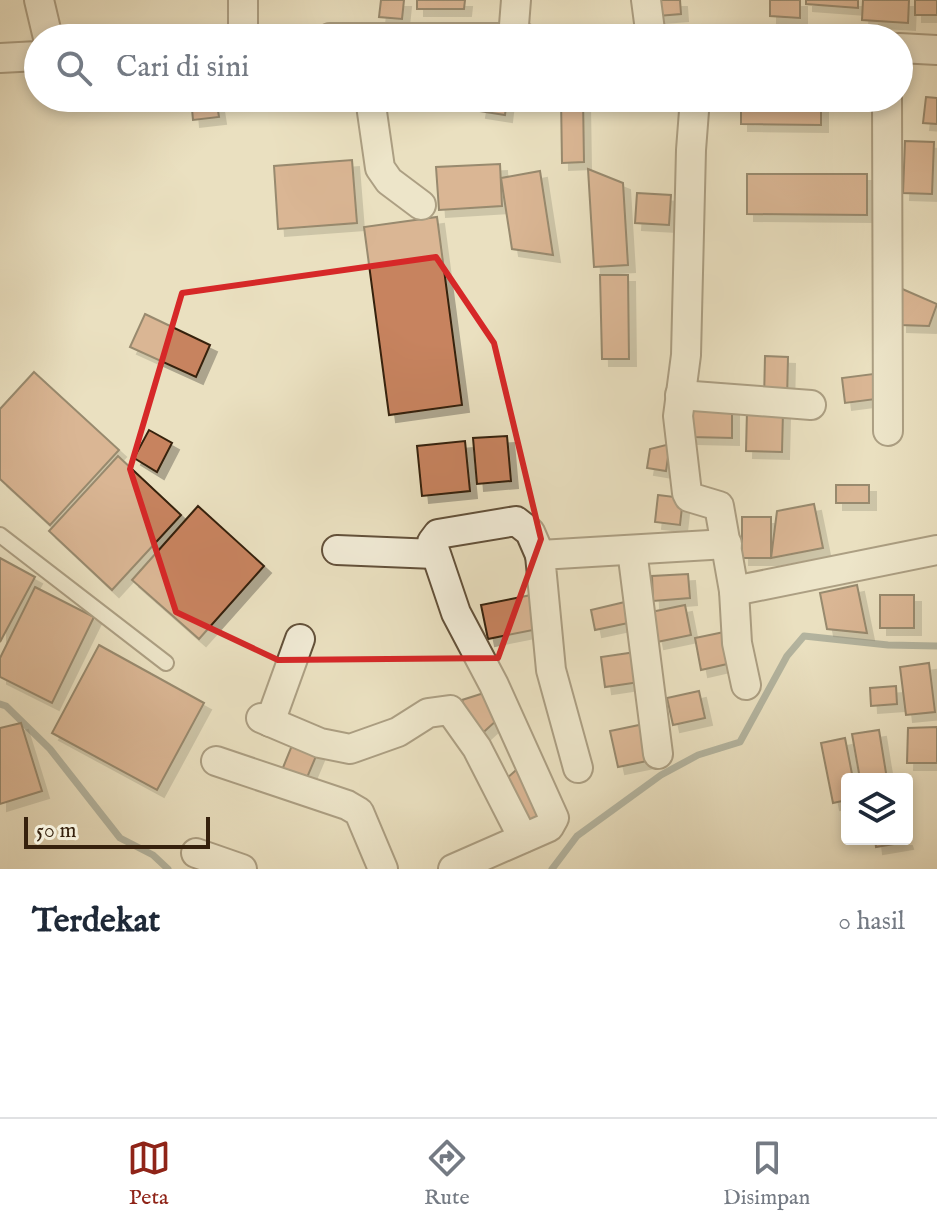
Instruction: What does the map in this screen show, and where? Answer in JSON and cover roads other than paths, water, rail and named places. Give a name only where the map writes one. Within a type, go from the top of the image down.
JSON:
[{"type":"street","points":[[39,0],[45,24]]},
{"type":"street","points":[[243,0],[243,24]]},
{"type":"street","points":[[514,24],[516,0]]},
{"type":"street","points":[[646,0],[649,24]]},
{"type":"street","points":[[913,49],[937,50]]},
{"type":"street","points":[[0,58],[24,57]]},
{"type":"street","points":[[372,112],[380,168],[389,181],[421,205]]},
{"type":"street","points":[[694,112],[686,355],[680,395],[679,440],[689,497],[719,506],[734,591],[737,643],[746,685]]},
{"type":"street","points":[[887,112],[888,431]]},
{"type":"street","points":[[680,395],[811,405]]},
{"type":"street","points":[[453,869],[552,825],[554,818],[494,685],[456,613],[432,542],[438,534],[510,521],[527,528],[540,555],[551,670],[578,768]]},
{"type":"street","points":[[540,555],[727,544]]},
{"type":"street","points":[[337,550],[435,554]]},
{"type":"street","points":[[632,550],[658,754]]},
{"type":"street","points":[[734,591],[937,550]]},
{"type":"street","points":[[300,639],[265,720],[320,743],[350,749],[398,732],[428,713],[450,710],[477,748],[523,838]]},
{"type":"street","points":[[216,761],[347,805],[359,812],[383,869]]},
{"type":"street","points":[[196,853],[242,869]]},
{"type":"lane","points":[[0,535],[166,663]]},
{"type":"waterway","points":[[552,869],[577,836],[661,775],[698,755],[740,742],[787,656],[804,636],[888,645],[937,646]]},
{"type":"waterway","points":[[0,704],[6,706],[50,749],[120,838],[153,855],[168,869]]}]
